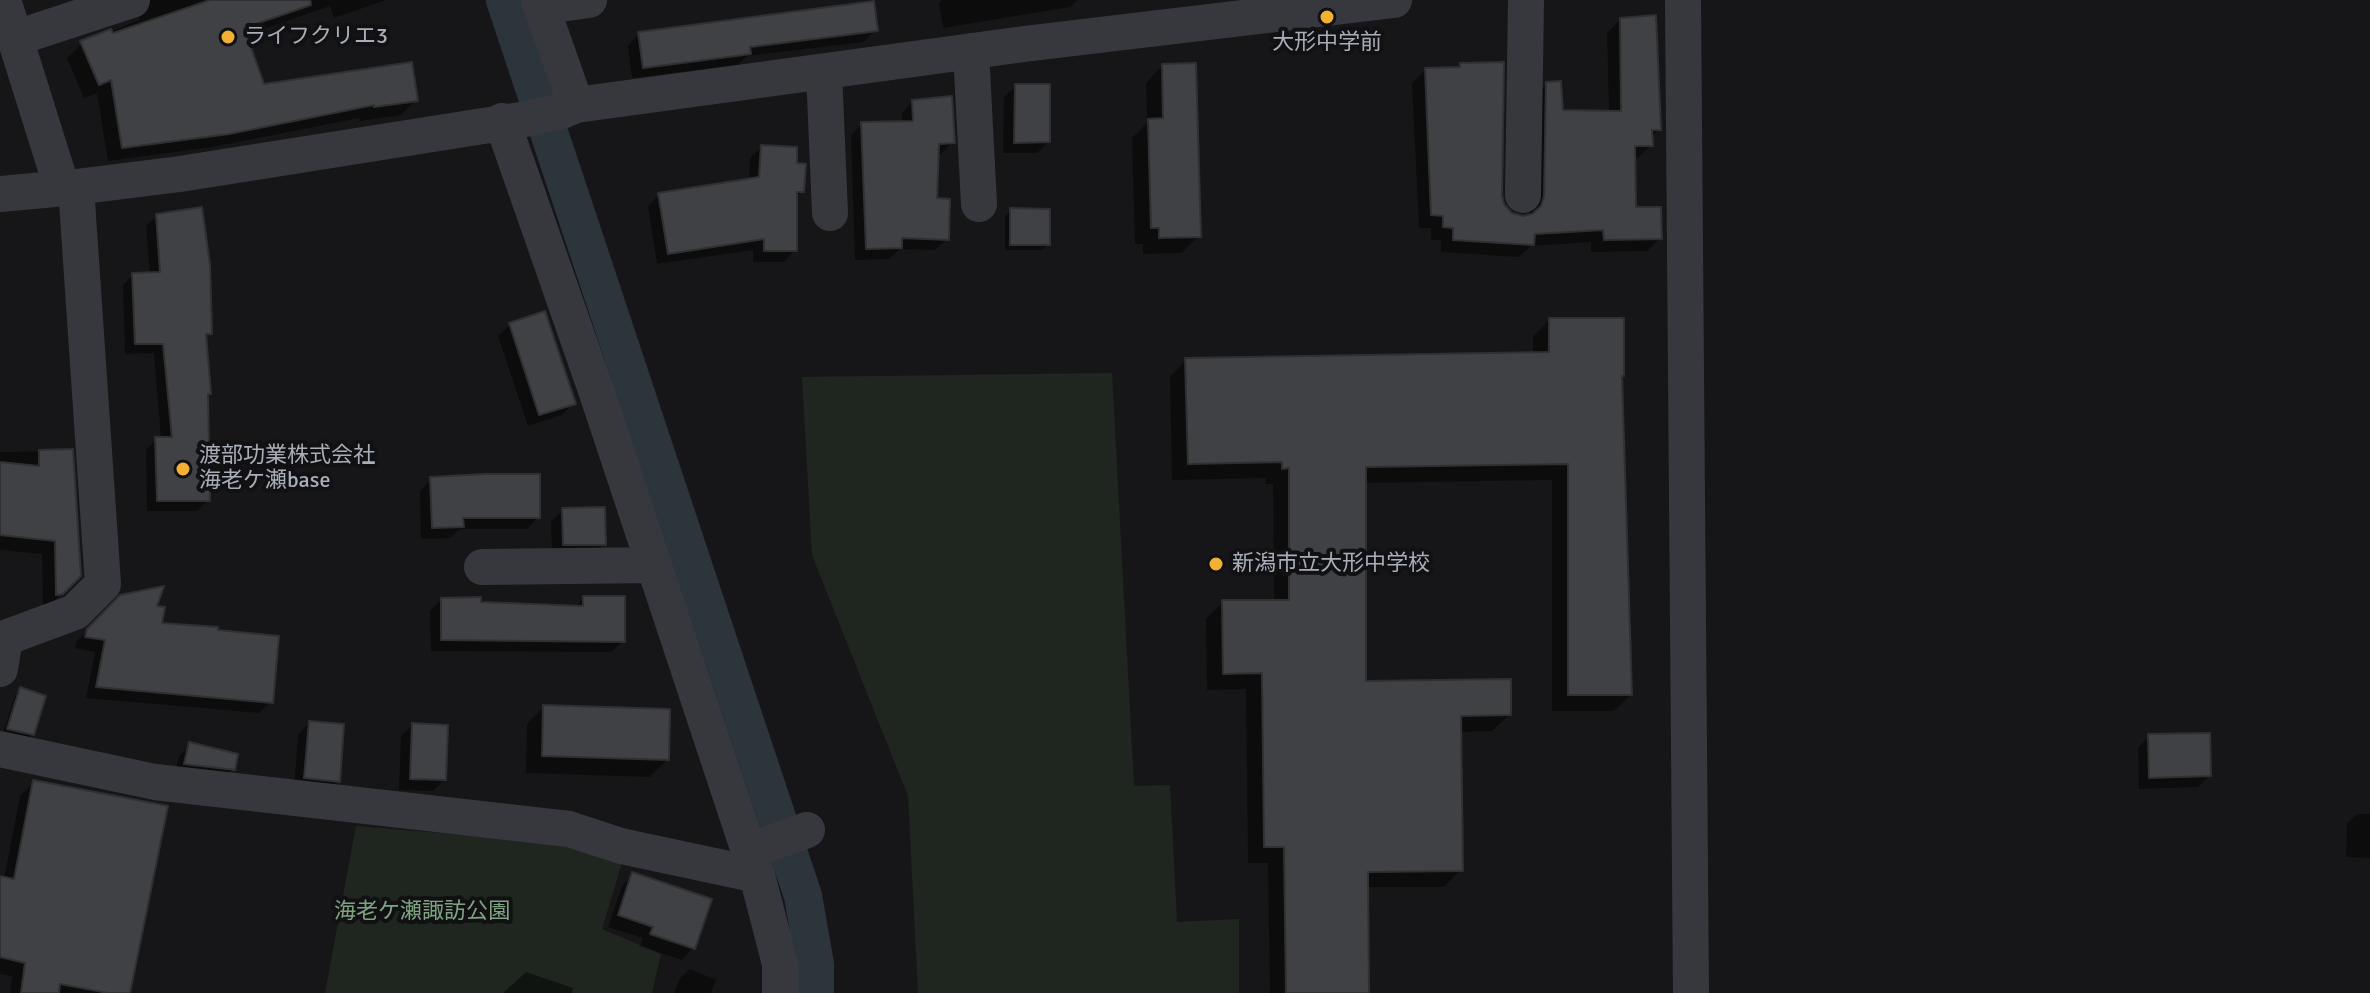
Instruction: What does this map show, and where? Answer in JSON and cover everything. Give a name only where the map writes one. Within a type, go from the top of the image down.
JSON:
[{"type":"street","points":[[0,669],[5,638],[75,612],[103,584],[69,188],[3,0]]},
{"type":"street","points":[[16,38],[132,0]]},
{"type":"street","points":[[0,194],[180,174],[511,121],[569,108],[971,51],[1394,0]]},
{"type":"street","points":[[1523,195],[1526,0]]},
{"type":"street","points":[[1683,0],[1691,993]]},
{"type":"street","points":[[563,1],[569,108]]},
{"type":"street","points":[[971,51],[979,204]]},
{"type":"street","points":[[824,72],[830,213]]},
{"type":"street","points":[[511,121],[753,863],[780,964],[780,993]]},
{"type":"street","points":[[482,567],[654,565]]},
{"type":"street","points":[[0,749],[155,782],[569,829],[621,846],[753,863],[807,830]]},
{"type":"green space","points":[[1112,373],[1134,786],[1170,785],[1177,922],[1239,919],[1239,993],[918,993],[908,796],[812,555],[802,377]]},
{"type":"green space","name":"海老ケ瀬諏訪公園","points":[[356,826],[572,844],[623,859],[602,929],[661,954],[652,993],[325,993]]},
{"type":"building","points":[[210,0],[310,0],[311,5],[244,28],[264,84],[412,62],[418,101],[374,105],[229,134],[122,148],[111,80],[99,85],[80,41]]},
{"type":"building","points":[[874,1],[878,31],[750,47],[751,54],[643,68],[638,32]]},
{"type":"building","points":[[1656,15],[1661,130],[1652,130],[1653,146],[1635,146],[1636,207],[1661,207],[1662,239],[1604,240],[1603,230],[1535,234],[1534,245],[1453,240],[1453,228],[1443,227],[1443,216],[1431,215],[1425,68],[1504,62],[1502,195],[1504,204],[1512,213],[1523,216],[1532,214],[1541,206],[1544,196],[1546,82],[1561,81],[1563,110],[1621,111],[1620,18]]},
{"type":"building","points":[[1196,63],[1201,237],[1159,238],[1159,228],[1151,228],[1148,119],[1163,118],[1162,64]]},
{"type":"building","points":[[1015,84],[1050,84],[1050,142],[1014,143]]},
{"type":"building","points":[[952,96],[955,143],[939,144],[937,198],[950,199],[949,240],[902,238],[902,248],[866,249],[861,122],[913,121],[912,100]]},
{"type":"building","points":[[761,145],[797,147],[797,163],[806,164],[804,192],[797,192],[797,251],[764,251],[764,239],[668,254],[658,193],[759,177]]},
{"type":"building","points":[[202,207],[210,265],[212,334],[206,334],[211,394],[208,394],[210,501],[157,501],[155,437],[172,437],[163,344],[135,344],[132,273],[160,272],[156,214]]},
{"type":"building","points":[[1010,208],[1050,209],[1050,245],[1010,245]]},
{"type":"building","points":[[545,311],[576,404],[539,415],[509,323]]},
{"type":"building","points":[[1549,318],[1624,318],[1622,376],[1632,695],[1568,695],[1568,464],[1366,467],[1366,681],[1511,679],[1511,715],[1461,716],[1463,871],[1368,872],[1369,993],[1286,993],[1284,847],[1264,847],[1262,673],[1223,674],[1222,600],[1289,600],[1289,468],[1282,469],[1282,462],[1188,464],[1185,358],[1549,352]]},
{"type":"building","points":[[73,449],[81,576],[63,594],[56,595],[55,541],[0,535],[0,462],[39,466],[39,450]]},
{"type":"building","points":[[540,474],[540,518],[463,518],[464,527],[432,528],[430,477]]},
{"type":"building","points":[[605,507],[606,545],[563,545],[562,508]]},
{"type":"building","points":[[164,586],[157,606],[165,607],[162,623],[279,636],[273,703],[96,687],[105,640],[85,637],[87,629],[120,595]]},
{"type":"building","points":[[583,596],[625,596],[625,642],[441,640],[441,598],[481,597],[481,602],[583,606]]},
{"type":"building","points":[[20,687],[46,696],[34,735],[7,729]]},
{"type":"building","points":[[543,705],[670,709],[669,760],[542,756]]},
{"type":"building","points":[[309,721],[344,724],[340,782],[304,778]]},
{"type":"building","points":[[412,723],[448,725],[446,780],[410,779]]},
{"type":"building","points":[[2210,733],[2211,776],[2149,778],[2148,734]]},
{"type":"building","points":[[189,742],[238,754],[235,770],[184,764]]},
{"type":"building","points":[[33,780],[168,806],[130,993],[108,993],[60,984],[59,993],[21,993],[25,963],[0,957],[0,876],[14,879]]},
{"type":"building","points":[[632,872],[712,899],[695,949],[650,934],[653,927],[618,915]]},
{"type":"waterway","points":[[505,0],[803,896],[815,964],[815,993]]},
{"type":"place","name":"大形中学前","points":[[1327,17]]},
{"type":"place","name":"ライフクリエ3","points":[[228,37]]},
{"type":"place","name":"渡部功業株式会社 海老ケ瀬base","points":[[183,469]]},
{"type":"place","name":"新潟市立大形中学校","points":[[1216,564]]}]
